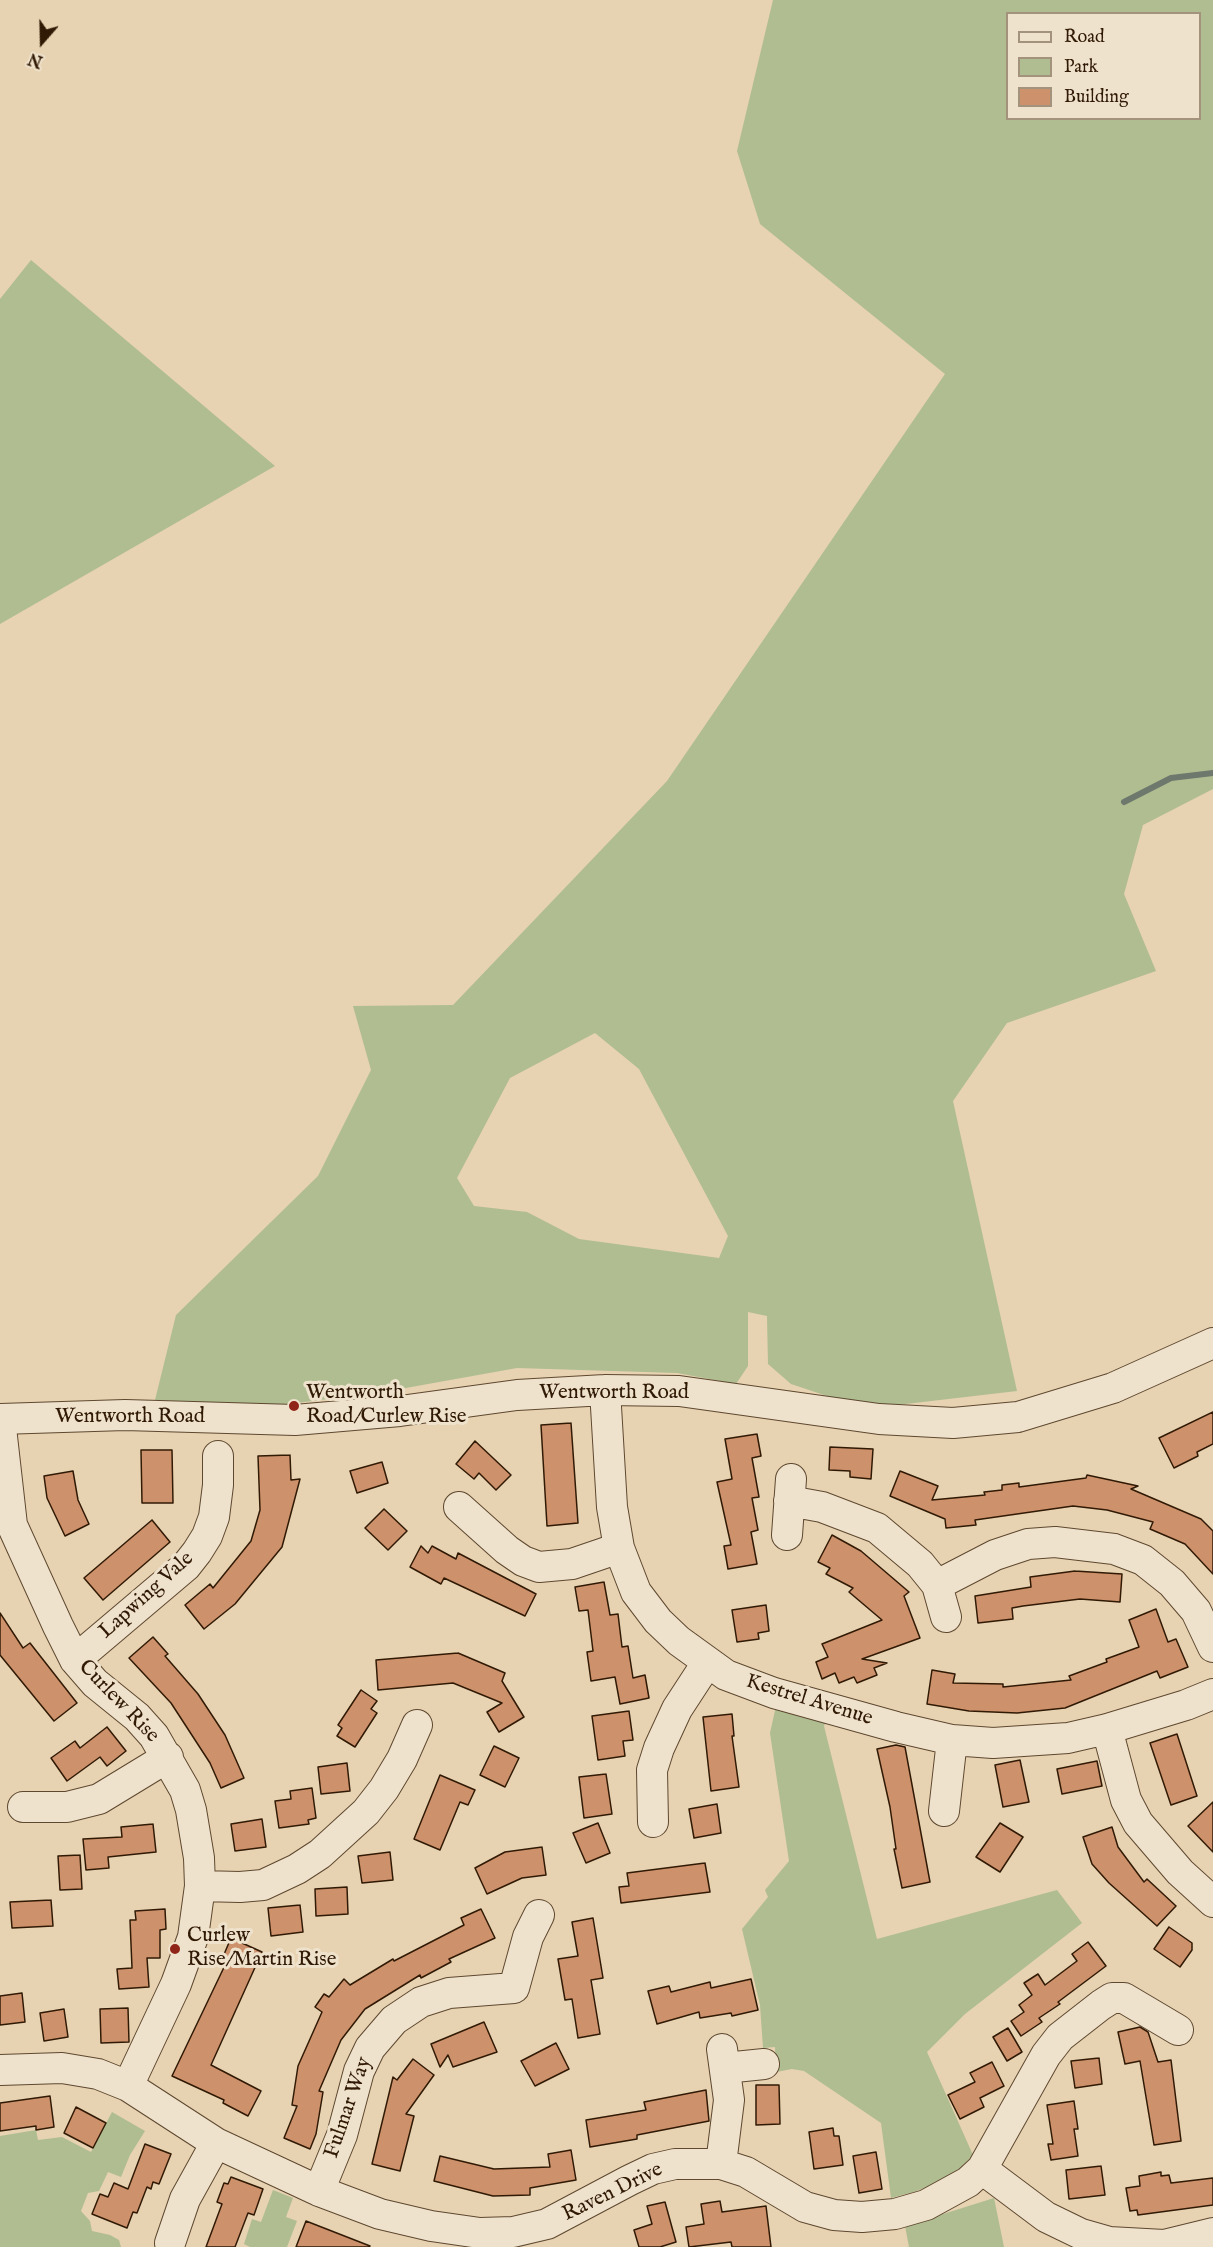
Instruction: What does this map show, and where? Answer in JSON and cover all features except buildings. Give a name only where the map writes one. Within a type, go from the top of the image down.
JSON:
[{"type":"street","name":"Wentworth Road","points":[[0,1419],[125,1415],[295,1420],[400,1411],[517,1395],[605,1390],[679,1391],[879,1419],[953,1423],[1018,1417],[1113,1388],[1213,1343]]},
{"type":"street","name":"Kestrel Avenue","points":[[605,1390],[612,1507],[619,1548],[636,1592],[658,1621],[707,1663],[747,1684],[896,1727],[952,1740],[1029,1742],[1107,1729],[1186,1705],[1213,1694]]},
{"type":"street","name":"Curlew Rise","points":[[0,1419],[12,1525],[75,1660],[95,1683],[137,1717],[154,1736],[185,1790],[191,1810],[199,1858],[200,1886],[193,1937],[188,1954],[129,2086]]},
{"type":"street","name":"Lapwing Vale","points":[[75,1660],[186,1566],[197,1552],[207,1536],[214,1517],[218,1485],[218,1456]]},
{"type":"street","points":[[787,1535],[790,1490],[831,1510],[877,1528],[920,1564],[937,1585],[946,1617]]},
{"type":"street","points":[[459,1506],[507,1550],[523,1561],[539,1567],[572,1564],[619,1548]]},
{"type":"street","points":[[937,1585],[995,1556],[1028,1544],[1055,1542],[1114,1549],[1143,1560],[1172,1583],[1196,1611],[1213,1647]]},
{"type":"street","points":[[653,1822],[652,1770],[659,1748],[677,1709],[707,1663]]},
{"type":"street","points":[[200,1886],[262,1885],[297,1869],[320,1854],[366,1812],[384,1789],[402,1760],[417,1725]]},
{"type":"street","points":[[1107,1729],[1126,1800],[1138,1823],[1180,1872],[1213,1902]]},
{"type":"street","points":[[944,1811],[952,1740]]},
{"type":"street","points":[[23,1807],[67,1807],[99,1799],[168,1757]]},
{"type":"street","name":"Fulmar Way","points":[[319,2191],[342,2135],[359,2071],[370,2048],[394,2020],[421,2002],[449,1993],[514,1988],[528,1937],[539,1915]]},
{"type":"street","name":"Raven Drive","points":[[0,2070],[62,2067],[98,2074],[129,2086],[216,2143],[319,2191],[380,2214],[431,2226],[480,2233],[513,2232],[543,2226],[653,2169],[675,2164],[721,2164],[746,2172],[805,2207],[834,2215],[862,2217],[895,2214],[926,2205],[968,2182],[982,2169],[1046,2055],[1060,2037],[1101,2005],[1112,1998],[1124,1998],[1178,2030]]},
{"type":"street","points":[[721,2164],[729,2100],[724,2059],[764,2064]]},
{"type":"street","points":[[170,2243],[185,2199],[216,2143]]},
{"type":"street","points":[[982,2169],[1046,2217],[1081,2234],[1109,2242],[1164,2245],[1213,2232]]},
{"type":"green space","points":[[773,0],[1213,0],[1213,789],[1143,825],[1124,894],[1156,971],[1007,1023],[953,1101],[1017,1391],[897,1405],[842,1401],[791,1384],[768,1364],[767,1316],[748,1312],[748,1366],[736,1384],[677,1373],[517,1368],[389,1391],[274,1406],[155,1400],[176,1315],[318,1176],[371,1070],[353,1006],[453,1005],[667,781],[945,374],[760,224],[737,151]],"holes":[[[595,1033],[639,1069],[728,1236],[719,1258],[579,1239],[527,1212],[474,1206],[457,1178],[510,1078]]]},
{"type":"green space","points":[[31,260],[275,466],[0,624],[0,299]]},
{"type":"green space","points":[[776,1706],[826,1721],[824,1726],[877,1939],[1057,1890],[1082,1923],[965,2014],[927,2052],[973,2155],[960,2168],[941,2181],[891,2198],[881,2123],[804,2071],[792,2069],[776,2072],[775,2047],[763,2048],[760,2005],[742,1929],[768,1897],[765,1890],[789,1861],[770,1733]]},
{"type":"green space","points":[[112,2112],[145,2131],[130,2155],[121,2177],[108,2172],[99,2191],[88,2193],[81,2211],[90,2221],[92,2231],[110,2235],[119,2240],[121,2247],[0,2247],[0,2136],[36,2130],[38,2140],[62,2137],[91,2152]]},
{"type":"green space","points":[[273,2190],[293,2198],[286,2217],[297,2221],[287,2247],[250,2247],[244,2244],[252,2219],[261,2222]]},
{"type":"green space","points":[[994,2198],[1004,2247],[909,2247],[905,2226]]},
{"type":"waterway","points":[[1124,802],[1171,778],[1213,773]]},
{"type":"place","name":"Wentworth Road/Curlew Rise","points":[[294,1406]]},
{"type":"place","name":"Curlew Rise/Martin Rise","points":[[175,1949]]}]
